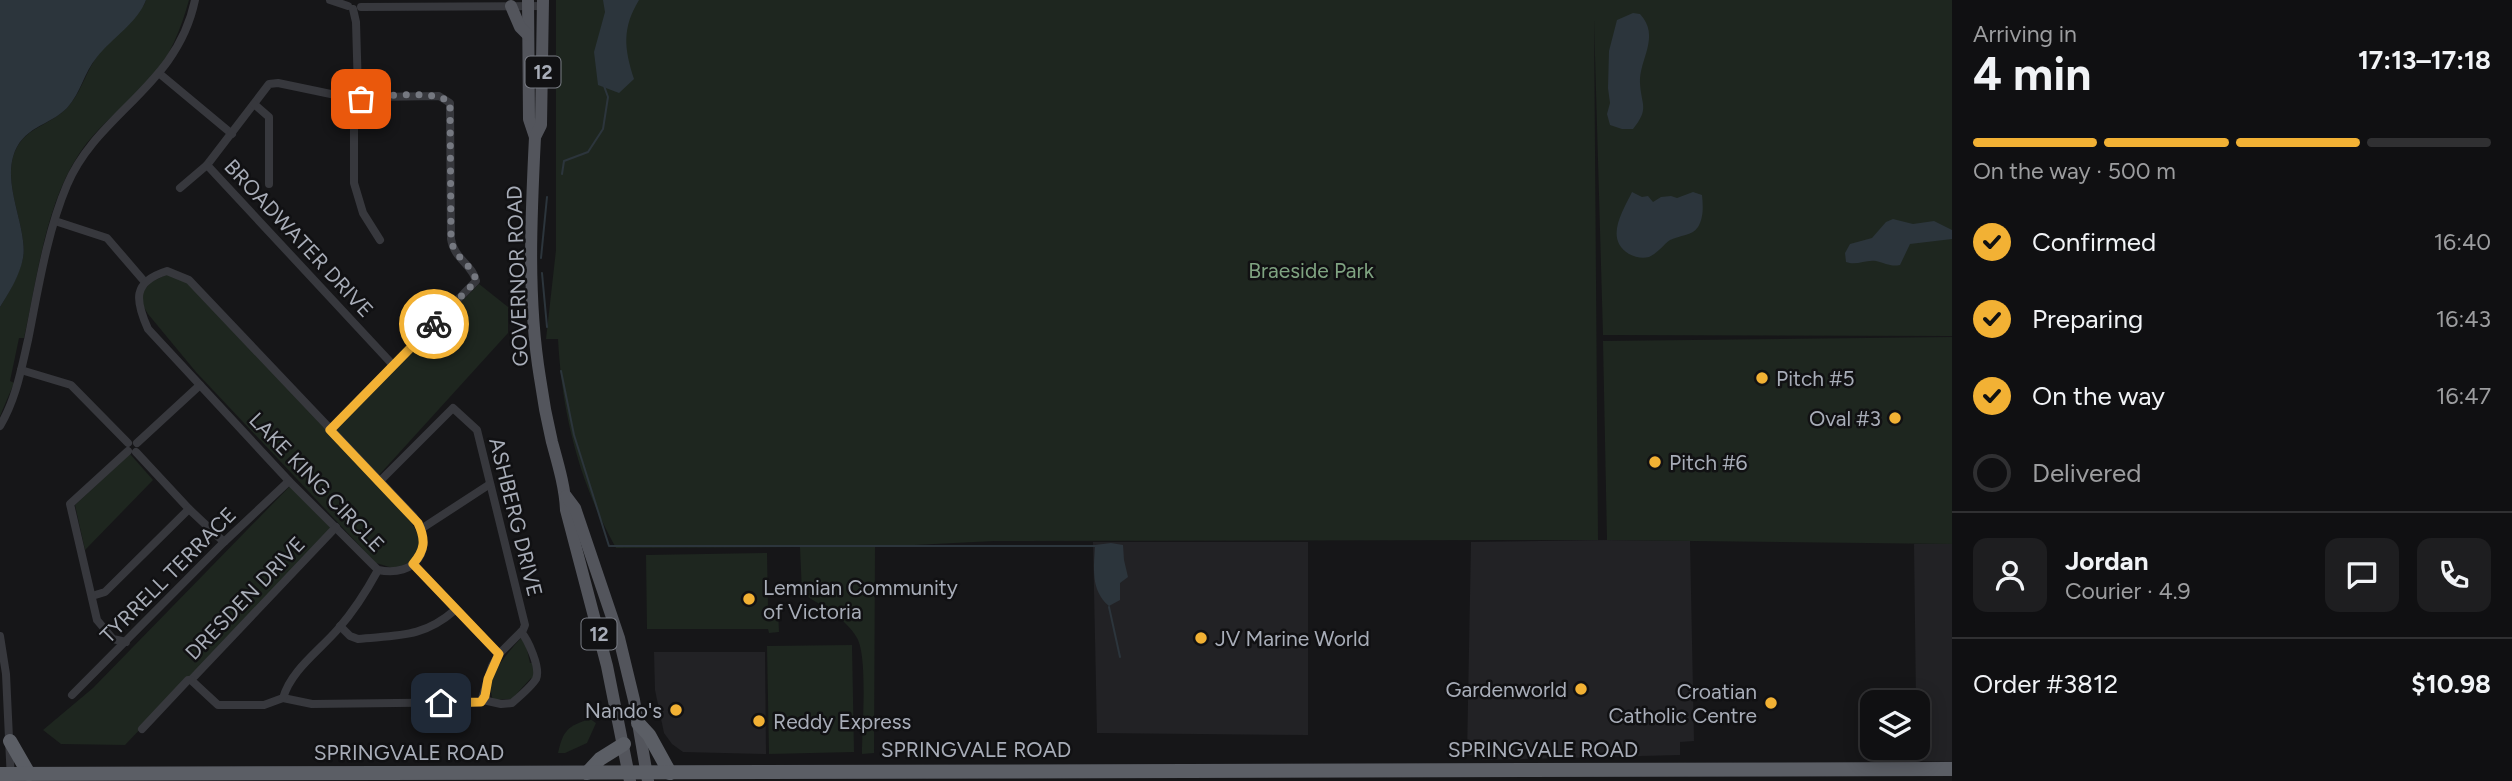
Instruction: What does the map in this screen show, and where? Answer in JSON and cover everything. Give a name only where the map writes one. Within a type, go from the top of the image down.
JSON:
[{"type":"highway","points":[[638,723],[649,736],[670,773]]},
{"type":"highway","points":[[10,741],[29,774]]},
{"type":"highway","points":[[587,774],[600,759],[624,744]]},
{"type":"highway","name":"SPRINGVALE ROAD","points":[[5,777],[29,774],[587,774],[647,777],[670,773],[1572,775],[1952,769]]},
{"type":"main road","name":"GOVERNOR ROAD","points":[[528,3],[528,119],[535,137],[532,226],[535,328],[545,410],[566,495],[566,510],[607,666],[629,777]]},
{"type":"main road","name":"GOVERNOR ROAD","points":[[535,137],[541,125],[543,3]]},
{"type":"main road","points":[[511,6],[520,27],[528,35]]},
{"type":"main road","name":"GOVERNOR ROAD","points":[[566,495],[575,508],[612,611],[638,723],[647,777]]},
{"type":"street","points":[[0,426],[13,400],[55,221],[66,187],[87,150],[101,133],[160,74],[183,34],[195,0]]},
{"type":"street","points":[[330,0],[355,5],[511,6],[543,3]]},
{"type":"street","points":[[355,5],[354,183],[363,213],[380,240]]},
{"type":"street","name":"BROADWATER DRIVE","points":[[160,74],[232,134]]},
{"type":"street","name":"BROADWATER DRIVE","points":[[354,96],[278,83],[269,84],[207,165],[393,365]]},
{"type":"street","points":[[330,430],[476,281],[472,271],[452,249],[450,103],[439,96],[354,96]]},
{"type":"street","points":[[254,104],[269,117],[269,184]]},
{"type":"street","points":[[180,188],[207,165]]},
{"type":"street","points":[[55,221],[107,238],[145,281],[167,271],[188,280],[413,516],[424,540],[422,554],[413,564],[499,654]]},
{"type":"street","name":"LAKE KING CIRCLE","points":[[145,281],[139,291],[139,310],[148,329],[289,481],[378,570],[400,572],[413,564]]},
{"type":"street","points":[[21,370],[71,385],[224,542]]},
{"type":"street","points":[[126,642],[114,639],[97,620],[70,504],[200,385]]},
{"type":"street","name":"ASHBERG DRIVE","points":[[379,482],[453,408],[477,430],[524,622],[521,632],[530,644],[537,672],[536,679],[512,703],[497,704],[483,700]]},
{"type":"street","name":"TYRRELL TERRACE","points":[[72,695],[224,542],[289,481]]},
{"type":"street","points":[[421,529],[489,484]]},
{"type":"street","points":[[92,596],[105,592],[189,509]]},
{"type":"street","name":"DRESDEN DRIVE","points":[[336,527],[191,680],[218,705],[264,705],[283,698],[312,704],[477,703],[483,700]]},
{"type":"street","points":[[283,698],[289,680],[363,599],[378,570]]},
{"type":"street","points":[[340,626],[350,636],[358,639],[414,634],[439,624],[455,610]]},
{"type":"street","points":[[483,700],[488,679],[499,654],[521,632]]},
{"type":"street","points":[[0,636],[6,674],[10,741],[5,777]]},
{"type":"street","points":[[142,729],[191,680]]},
{"type":"shaded area","points":[[0,0],[146,0],[137,16],[93,63],[67,108],[29,133],[17,147],[13,157],[11,182],[24,247],[23,258],[17,277],[0,307]]},
{"type":"shaded area","points":[[603,0],[639,0],[633,10],[626,38],[634,79],[619,93],[598,85],[594,52],[605,12]]},
{"type":"shaded area","points":[[1633,13],[1640,14],[1649,31],[1640,83],[1643,111],[1633,129],[1622,129],[1610,125],[1607,114],[1610,103],[1609,51],[1617,20]]},
{"type":"shaded area","points":[[1632,192],[1642,197],[1648,196],[1653,202],[1661,197],[1677,198],[1693,192],[1702,195],[1703,211],[1700,223],[1693,232],[1670,240],[1649,257],[1631,255],[1622,248],[1617,233]]},
{"type":"shaded area","points":[[1893,219],[1913,224],[1934,221],[1952,230],[1952,239],[1910,244],[1900,265],[1872,261],[1846,262],[1845,253],[1850,244],[1872,238],[1886,222]]},
{"type":"shaded area","points":[[1690,541],[1694,741],[1680,742],[1680,755],[1482,760],[1481,755],[1467,755],[1471,542]]},
{"type":"shaded area","name":"JV Marine World","points":[[1093,542],[1308,542],[1308,735],[1097,733]]},
{"type":"shaded area","points":[[1914,544],[1952,544],[1952,762],[1917,761],[1930,760],[1930,690],[1916,690]]},
{"type":"shaded area","points":[[1095,545],[1123,545],[1128,577],[1120,583],[1120,600],[1109,606],[1096,585],[1094,562]]},
{"type":"shaded area","points":[[654,652],[765,652],[766,754],[683,752],[672,744],[664,733],[655,690]]},
{"type":"green space","points":[[146,0],[189,0],[174,42],[156,72],[95,134],[67,174],[50,219],[24,338],[19,338],[10,381],[14,383],[0,416],[0,307],[19,271],[24,247],[11,182],[13,157],[17,147],[29,133],[67,108],[99,54]]},
{"type":"green space","name":"Braeside Park","points":[[556,0],[1952,0],[1952,336],[1603,335],[1594,20],[1598,540],[994,541],[875,547],[874,753],[862,754],[863,676],[860,647],[857,638],[846,624],[802,593],[800,547],[616,548],[592,498],[582,473],[568,421],[558,339],[546,339],[556,250]]},
{"type":"green space","points":[[168,274],[189,283],[408,515],[421,541],[415,559],[396,569],[376,563],[196,372],[143,306],[143,291],[151,282]]},
{"type":"green space","points":[[479,284],[508,307],[508,333],[379,475],[335,430]]},
{"type":"green space","points":[[1952,337],[1952,544],[1607,540],[1603,341]]},
{"type":"green space","points":[[130,454],[153,480],[85,550],[75,505]]},
{"type":"green space","points":[[290,486],[332,528],[125,745],[61,744],[43,730],[93,688]]},
{"type":"green space","points":[[767,553],[768,609],[778,610],[779,632],[769,633],[768,629],[647,629],[646,555]]},
{"type":"green space","points":[[521,638],[532,663],[533,679],[531,678],[512,699],[493,700],[491,691],[494,674]]},
{"type":"green space","points":[[852,645],[854,752],[769,754],[767,646]]},
{"type":"green space","points":[[590,719],[596,723],[587,743],[565,753],[558,753],[568,730]]},
{"type":"waterway","points":[[562,174],[564,161],[588,152],[603,129],[608,97],[604,86]]},
{"type":"waterway","points":[[541,258],[547,197]]},
{"type":"waterway","points":[[542,273],[547,327]]},
{"type":"waterway","points":[[561,371],[574,435],[609,546],[1095,546]]},
{"type":"waterway","points":[[1109,607],[1120,657]]},
{"type":"way so far","points":[[361,99],[361,94],[372,97],[439,96],[450,103],[452,249],[472,271],[476,281],[434,324]]},
{"type":"place","name":"Pitch #5","points":[[1762,378]]},
{"type":"place","name":"Oval #3","points":[[1895,418]]},
{"type":"place","name":"Pitch #6","points":[[1655,462]]},
{"type":"place","name":"Lemnian Community of Victoria","points":[[749,599]]},
{"type":"place","name":"JV Marine World","points":[[1201,638]]},
{"type":"place","name":"Gardenworld","points":[[1581,689]]},
{"type":"place","name":"Croatian Catholic Centre","points":[[1771,703]]},
{"type":"place","name":"Nando's","points":[[676,710]]},
{"type":"place","name":"Reddy Express","points":[[759,721]]},
{"type":"route","points":[[434,324],[330,430],[413,516],[424,540],[422,554],[413,564],[499,654],[492,666],[481,702],[441,703]]}]
